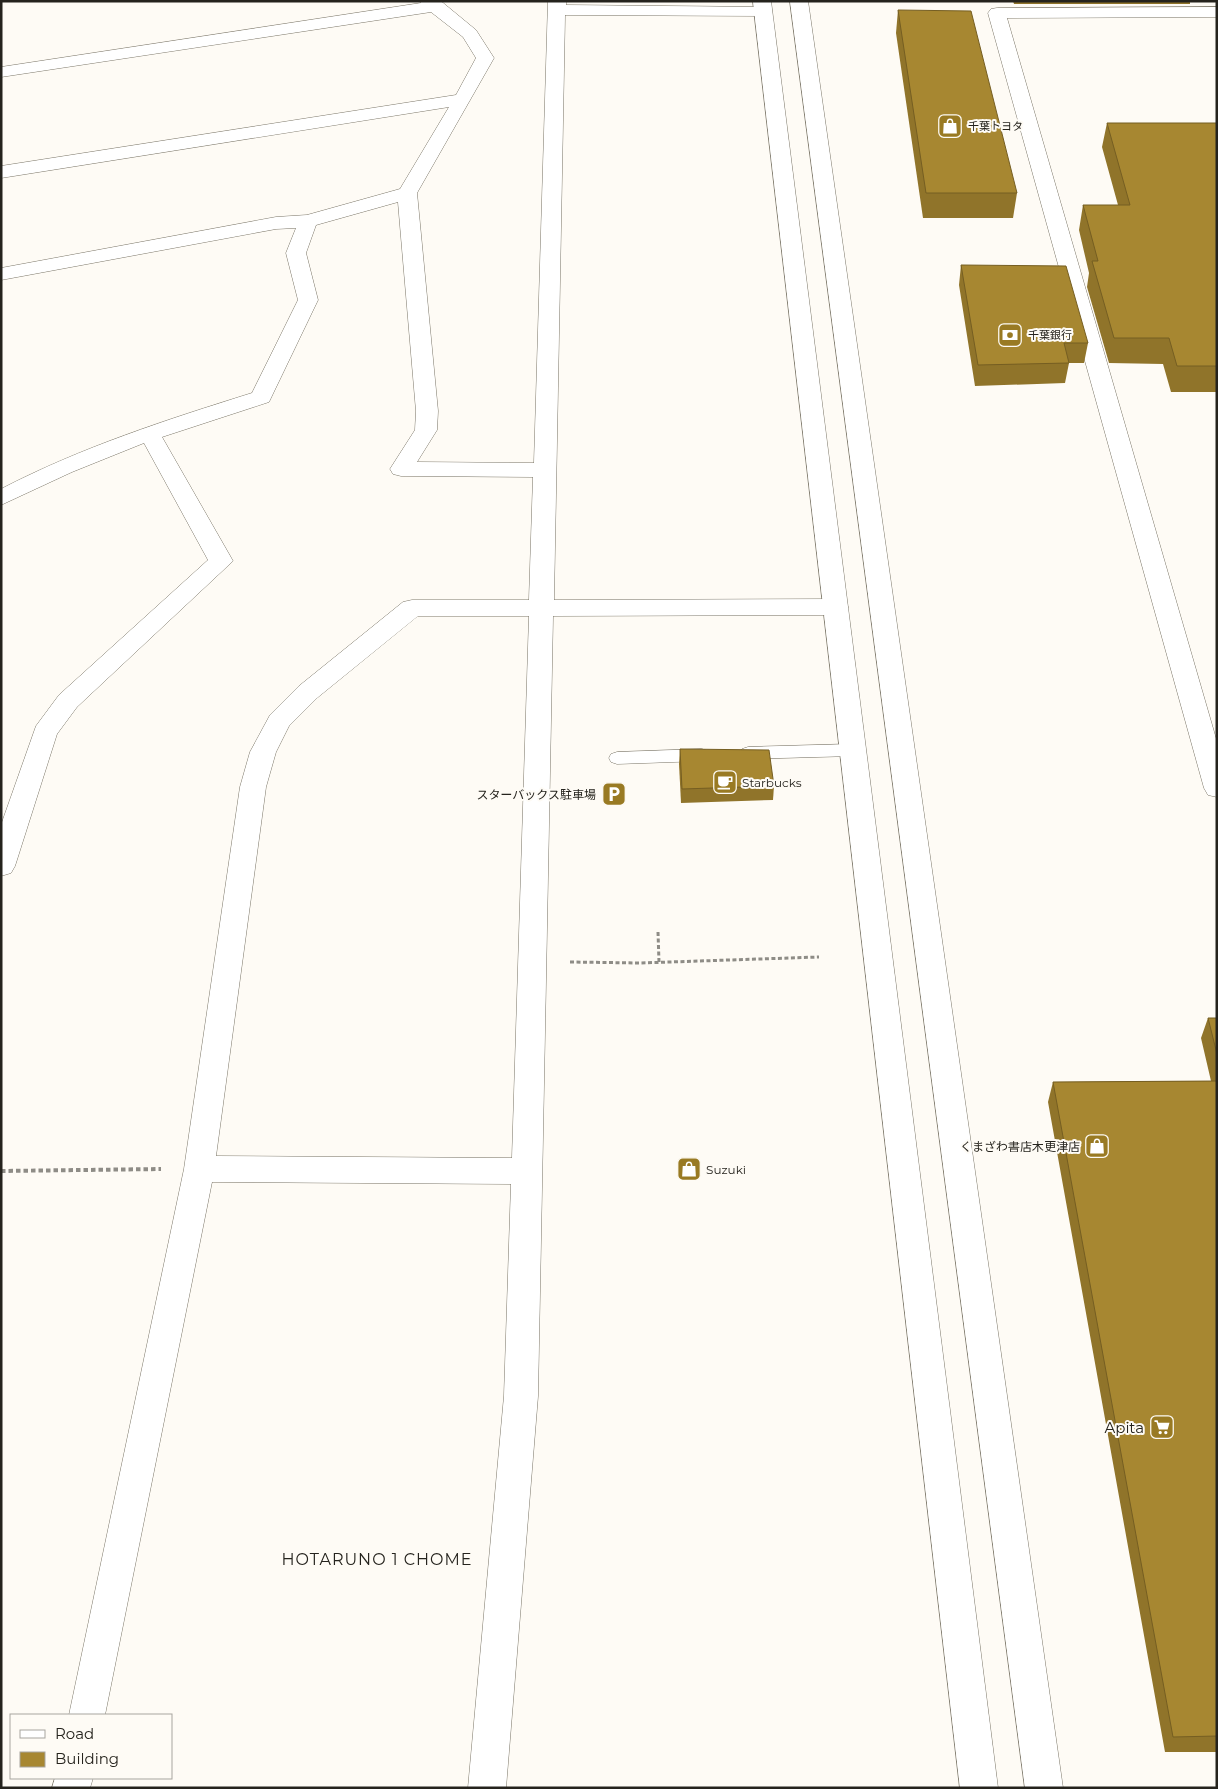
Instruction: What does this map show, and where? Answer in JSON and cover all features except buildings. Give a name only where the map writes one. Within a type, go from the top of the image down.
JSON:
[{"type":"street","points":[[799,1],[1044,1788]]},
{"type":"street","points":[[1,72],[432,4],[470,34],[485,58],[407,193],[427,411],[426,430],[401,469],[545,470]]},
{"type":"street","points":[[487,1788],[521,1396],[557,6],[762,6],[979,1788]]},
{"type":"street","points":[[1217,12],[997,13],[1217,788]]},
{"type":"street","points":[[1,172],[463,99]]},
{"type":"street","points":[[1,274],[276,223],[308,221],[407,193]]},
{"type":"street","points":[[1,498],[70,464],[149,433],[261,396],[308,300],[296,253],[308,221]]},
{"type":"street","points":[[1,866],[45,732],[68,701],[221,561],[149,433]]},
{"type":"street","points":[[87,1714],[199,1169],[253,788],[263,752],[279,722],[308,692],[412,608],[542,606],[836,607]]},
{"type":"street","points":[[199,1169],[526,1171]]},
{"type":"lane","points":[[735,754],[853,750]]},
{"type":"lane","points":[[617,758],[715,754]]},
{"type":"path","points":[[658,932],[659,962]]},
{"type":"path","points":[[532,962],[659,962],[819,957]]},
{"type":"path","points":[[1,1171],[126,1170]]},
{"type":"place","name":"千葉トヨタ","points":[[950,126]]},
{"type":"place","name":"千葉銀行","points":[[1010,335]]},
{"type":"place","name":"Starbucks","points":[[725,782]]},
{"type":"place","name":"スターバックス駐車場","points":[[614,794]]},
{"type":"place","name":"くまざわ書店木更津店","points":[[1097,1146]]},
{"type":"place","name":"Suzuki","points":[[689,1169]]},
{"type":"place","name":"Apita","points":[[1162,1427]]},
{"type":"district","name":"HOTARUNO 1 CHOME","points":[[377,1559]]}]
